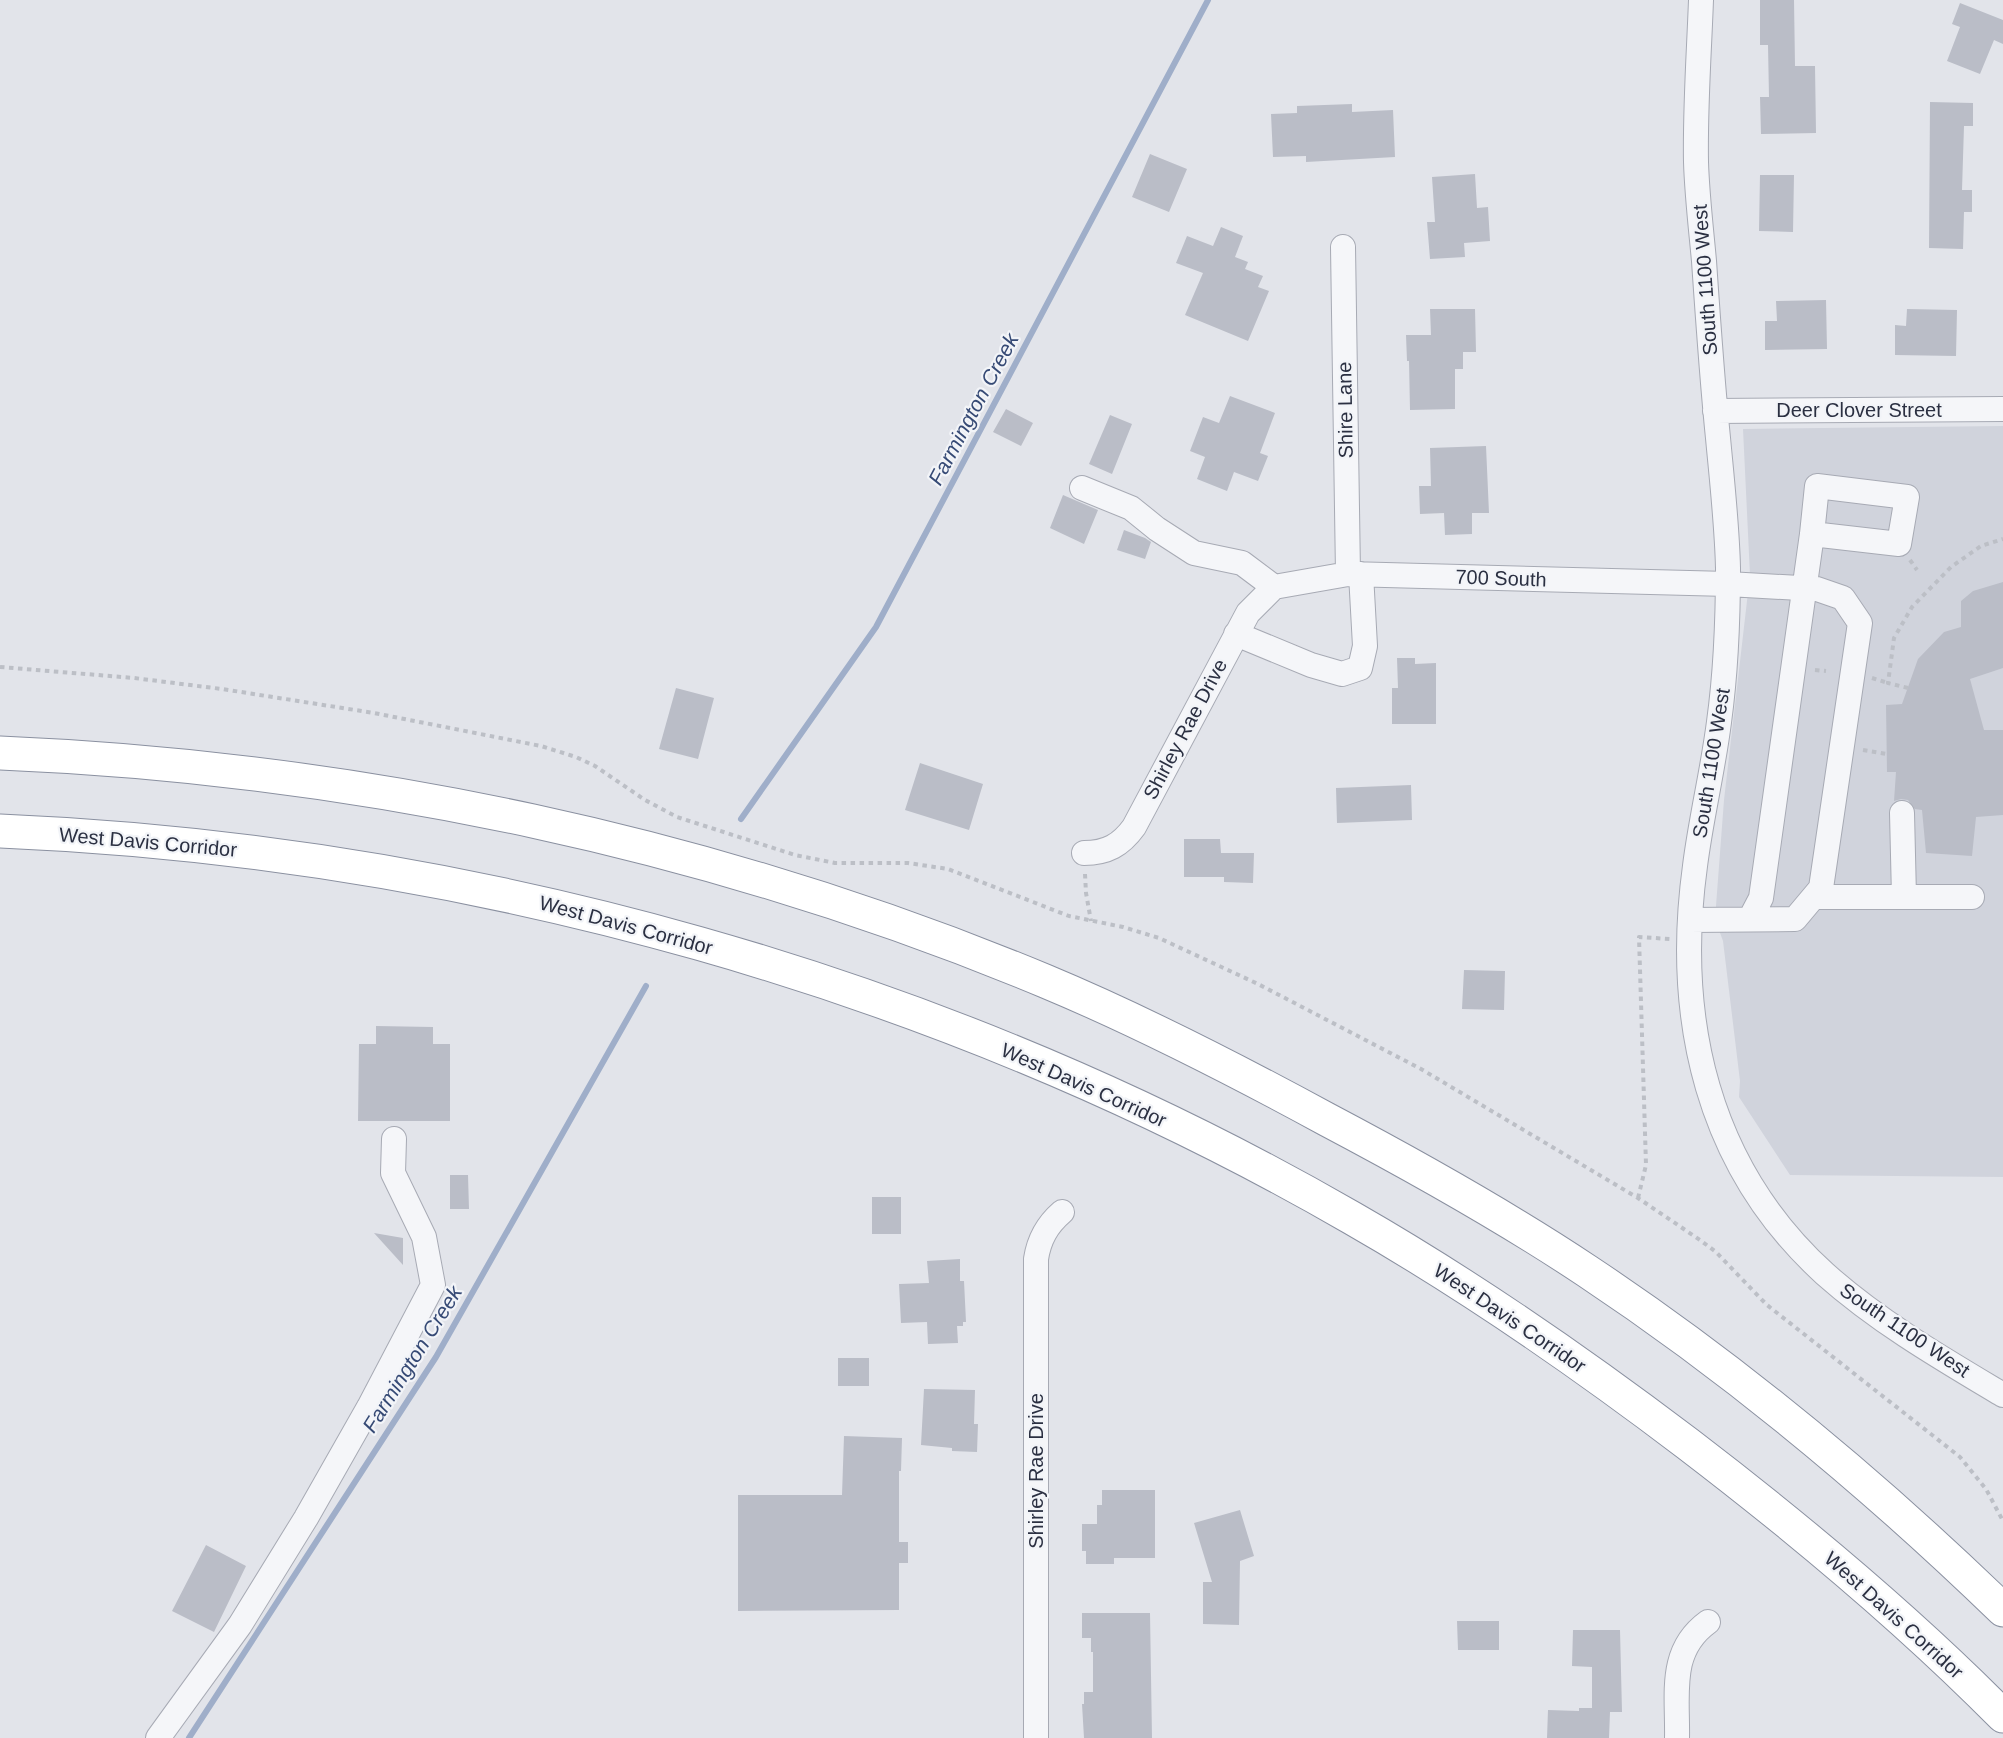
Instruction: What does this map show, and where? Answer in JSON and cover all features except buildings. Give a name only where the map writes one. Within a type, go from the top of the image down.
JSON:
[{"type":"highway","points":[[0,753],[148,762],[250,772],[409,795],[499,813],[648,848],[800,892],[960,947],[1049,982],[1172,1039],[1305,1107],[1458,1191],[1586,1270],[1702,1353],[1801,1430],[1875,1492],[2003,1610]]},
{"type":"highway","name":"West Davis Corridor","points":[[0,831],[135,839],[318,861],[441,882],[552,905],[705,945],[812,979],[941,1025],[1079,1081],[1219,1147],[1351,1217],[1493,1304],[1570,1356],[1709,1459],[1790,1523],[1922,1638],[2003,1716]]},
{"type":"street","name":"South 1100 West","points":[[1701,0],[1696,162],[1726,525],[1728,584],[1727,641],[1720,719],[1694,869],[1690,930],[1691,1015],[1702,1069],[1710,1097],[1734,1153],[1765,1206],[1802,1251],[1851,1296],[1911,1339],[2003,1395]]},
{"type":"street","name":"Shire Lane","points":[[1236,634],[1311,665],[1342,674],[1360,668],[1365,646],[1354,574],[1343,247]]},
{"type":"street","name":"Deer Clover Street","points":[[1715,411],[2003,409]]},
{"type":"street","points":[[1082,488],[1131,508],[1156,529],[1194,553],[1242,563],[1274,587]]},
{"type":"street","points":[[1750,919],[1761,897],[1812,534]]},
{"type":"street","name":"700 South","points":[[1274,587],[1354,574],[1728,584],[1817,589],[1843,598],[1860,623],[1821,888],[1814,897]]},
{"type":"street","name":"Shirley Rae Drive","points":[[1084,854],[1111,849],[1120,843],[1134,827],[1248,613],[1274,587]]},
{"type":"street","points":[[1902,813],[1904,897]]},
{"type":"street","points":[[1690,930],[1750,919],[1795,919],[1814,897],[1972,897]]},
{"type":"street","points":[[158,1738],[240,1625],[306,1518],[369,1407],[433,1285],[424,1237],[393,1173],[394,1139]]},
{"type":"street","name":"Shirley Rae Drive","points":[[1036,1738],[1036,1259],[1042,1236],[1054,1218],[1062,1212]]},
{"type":"street","points":[[1677,1738],[1680,1659],[1689,1640],[1708,1622]]},
{"type":"path","points":[[1888,683],[1894,638],[1912,607],[1951,567],[1981,546],[2003,539]]},
{"type":"path","points":[[1866,676],[1908,688]]},
{"type":"path","points":[[1856,748],[1887,754]]},
{"type":"path","points":[[1084,854],[1086,893],[1091,921]]},
{"type":"path","points":[[1638,1198],[1646,1165],[1639,938],[1690,930]]},
{"type":"shaded area","points":[[2003,426],[2003,1177],[1790,1175],[1739,1097],[1740,1081],[1723,941],[1715,919],[1724,800],[1750,575],[1743,429]]},
{"type":"waterway","name":"Farmington Creek","points":[[741,819],[876,627],[1208,0]]},
{"type":"waterway","name":"Farmington Creek","points":[[189,1738],[436,1357],[646,986]]}]
